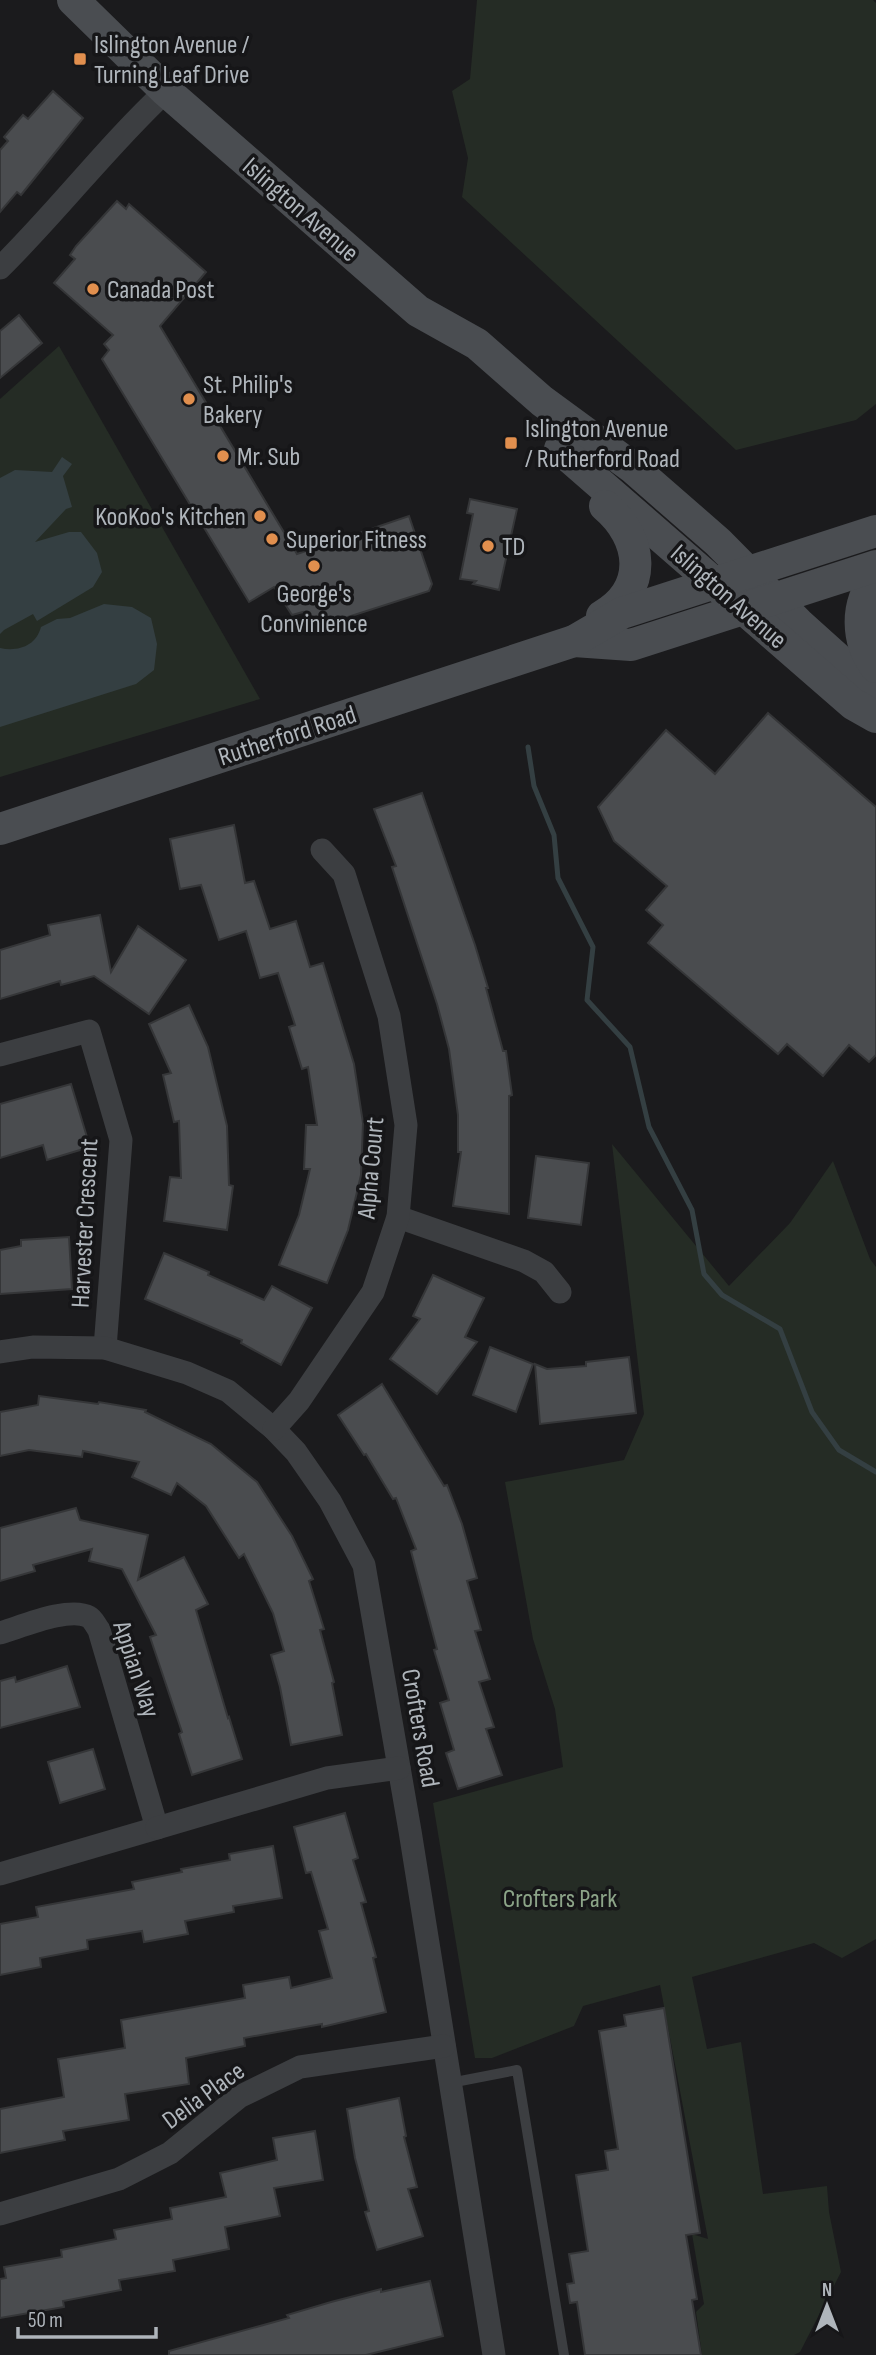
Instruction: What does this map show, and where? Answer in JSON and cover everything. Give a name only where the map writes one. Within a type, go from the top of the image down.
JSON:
[{"type":"main road","name":"Islington Avenue","points":[[73,0],[166,91],[418,311],[477,344],[541,401],[632,467],[718,542],[868,686],[876,697]]},
{"type":"main road","name":"Islington Avenue","points":[[541,401],[560,449],[853,704],[876,717]]},
{"type":"main road","points":[[540,652],[613,610],[629,591],[636,572],[635,548],[624,526],[587,492],[567,469],[560,449]]},
{"type":"main road","name":"Rutherford Road","points":[[0,829],[574,641],[622,613],[876,531]]},
{"type":"main road","name":"Rutherford Road","points":[[574,641],[631,645],[876,566]]},
{"type":"main road","points":[[876,579],[865,595],[860,624],[864,641],[876,667]]},
{"type":"street","points":[[2,264],[134,121],[166,91]]},
{"type":"street","name":"Alpha Court","points":[[274,1429],[299,1401],[373,1292],[398,1217],[406,1125],[389,1017],[344,874],[322,850]]},
{"type":"street","name":"Harvester Crescent","points":[[0,1055],[89,1031],[121,1140],[105,1348]]},
{"type":"street","points":[[398,1217],[524,1261],[544,1272],[560,1292]]},
{"type":"street","name":"Crofters Road","points":[[0,1352],[33,1347],[105,1348],[187,1373],[228,1391],[274,1429],[296,1452],[330,1501],[364,1564],[494,2355]]},
{"type":"street","name":"Appian Way","points":[[0,1633],[64,1614],[78,1614],[90,1618],[99,1630],[157,1828]]},
{"type":"street","points":[[0,1874],[327,1779],[399,1768]]},
{"type":"street","name":"Delia Place","points":[[0,2214],[119,2179],[170,2153],[239,2097],[300,2067],[444,2046]]},
{"type":"lane","points":[[450,2083],[517,2070],[565,2355]]},
{"type":"green space","points":[[477,0],[873,0],[876,3],[876,404],[856,420],[736,450],[462,197],[468,158],[452,91],[470,79]]},
{"type":"green space","points":[[59,346],[260,699],[0,777],[0,399]]},
{"type":"green space","name":"Crofters Park","points":[[612,1144],[729,1286],[790,1223],[833,1161],[870,1259],[876,1267],[876,1939],[842,1958],[814,1943],[692,1977],[707,2049],[741,2042],[763,2194],[827,2186],[829,2212],[841,2272],[800,2352],[794,2355],[702,2355],[696,2312],[704,2304],[692,2234],[708,2239],[660,1985],[583,2006],[574,2026],[492,2058],[475,2058],[433,1803],[563,1767],[555,1709],[533,1639],[505,1482],[624,1460],[644,1414]]},
{"type":"shaded area","points":[[62,457],[72,464],[63,476],[72,507],[66,509],[35,542],[69,532],[81,532],[97,553],[102,572],[93,587],[37,621],[33,614],[0,634],[0,478],[15,470],[52,472]]},
{"type":"shaded area","points":[[104,604],[132,607],[151,618],[157,644],[154,670],[136,684],[0,727],[0,648],[25,646],[35,639],[41,627]]},
{"type":"building","points":[[53,91],[83,118],[21,195],[17,192],[0,212],[0,150],[8,141],[4,137],[23,115],[28,119]]},
{"type":"building","points":[[117,201],[126,209],[129,204],[206,272],[160,326],[297,554],[409,516],[432,584],[429,591],[323,625],[321,620],[307,625],[303,612],[292,615],[274,587],[249,602],[102,359],[109,350],[104,344],[113,335],[54,283],[75,259],[70,255],[76,246]]},
{"type":"building","points":[[19,315],[42,343],[0,378],[0,331]]},
{"type":"building","name":"TD","points":[[470,499],[517,509],[499,590],[473,584],[476,581],[460,579],[473,514],[467,513]]},
{"type":"building","points":[[768,713],[876,807],[876,1055],[869,1062],[849,1045],[823,1076],[787,1044],[778,1054],[648,943],[663,925],[646,910],[667,886],[614,841],[598,807],[666,730],[715,774]]},
{"type":"building","points":[[422,793],[475,945],[503,1051],[506,1051],[512,1095],[509,1096],[509,1214],[453,1206],[461,1152],[458,1152],[458,1115],[449,1049],[392,867],[396,866],[374,809]]},
{"type":"building","points":[[234,825],[245,883],[254,881],[270,929],[296,921],[310,967],[323,963],[354,1064],[363,1123],[361,1175],[348,1230],[327,1283],[279,1265],[299,1215],[310,1169],[304,1169],[306,1125],[317,1125],[308,1067],[302,1069],[289,1027],[295,1025],[278,973],[260,978],[246,931],[219,940],[201,885],[180,889],[170,839]]},
{"type":"building","points":[[100,915],[111,972],[138,926],[186,960],[149,1014],[94,976],[61,985],[60,981],[0,999],[0,950],[50,935],[48,925]]},
{"type":"building","points":[[189,1005],[208,1047],[227,1126],[229,1185],[233,1186],[227,1230],[164,1221],[170,1177],[181,1178],[179,1121],[174,1122],[163,1075],[171,1073],[149,1024]]},
{"type":"building","points":[[71,1084],[90,1147],[47,1160],[43,1145],[0,1158],[0,1104]]},
{"type":"building","points":[[536,1156],[589,1163],[581,1225],[528,1218]]},
{"type":"building","points":[[69,1237],[72,1289],[0,1294],[0,1250],[21,1246],[21,1240]]},
{"type":"building","points":[[164,1253],[264,1300],[272,1286],[312,1308],[281,1365],[241,1343],[242,1340],[145,1299]]},
{"type":"building","points":[[433,1275],[484,1298],[465,1337],[477,1342],[437,1394],[390,1359],[420,1319],[413,1316]]},
{"type":"building","points":[[490,1347],[533,1364],[516,1412],[473,1395]]},
{"type":"building","points":[[629,1357],[636,1413],[540,1424],[535,1364],[547,1369],[586,1366],[586,1362]]},
{"type":"building","points":[[382,1384],[444,1486],[447,1485],[462,1524],[477,1578],[467,1581],[481,1630],[475,1631],[490,1679],[479,1682],[494,1727],[486,1729],[502,1775],[458,1789],[446,1753],[454,1750],[440,1703],[449,1700],[434,1650],[437,1649],[411,1551],[416,1549],[396,1498],[393,1499],[338,1415]]},
{"type":"building","points":[[39,1396],[146,1410],[145,1412],[211,1444],[257,1482],[292,1536],[313,1579],[309,1581],[324,1629],[320,1630],[334,1682],[332,1683],[342,1735],[291,1745],[271,1655],[284,1651],[273,1613],[244,1554],[239,1558],[206,1506],[177,1483],[171,1495],[132,1477],[139,1462],[83,1451],[82,1457],[29,1450],[0,1456],[0,1412],[38,1405]]},
{"type":"building","points":[[76,1508],[80,1520],[148,1535],[138,1580],[184,1557],[208,1604],[196,1610],[242,1759],[192,1775],[179,1734],[182,1732],[150,1637],[156,1635],[122,1569],[89,1561],[92,1549],[33,1565],[35,1571],[0,1581],[0,1528]]},
{"type":"building","points":[[67,1666],[80,1707],[0,1728],[0,1681],[15,1677],[16,1682]]},
{"type":"building","points":[[93,1749],[105,1789],[60,1803],[48,1762]]},
{"type":"building","points":[[345,1813],[358,1858],[353,1860],[366,1902],[361,1903],[376,1957],[373,1958],[386,2012],[322,2027],[322,2024],[244,2038],[245,2046],[186,2058],[189,2084],[125,2094],[129,2120],[63,2131],[65,2140],[0,2153],[0,2109],[64,2097],[58,2059],[125,2048],[121,2020],[245,1998],[243,1985],[289,1977],[291,1988],[332,1978],[319,1931],[328,1929],[311,1872],[306,1873],[294,1827]]},
{"type":"building","points":[[273,1846],[282,1898],[233,1906],[234,1912],[185,1921],[188,1934],[144,1942],[142,1931],[87,1940],[88,1949],[40,1958],[41,1967],[0,1975],[0,1924],[38,1917],[36,1907],[134,1889],[132,1882],[230,1860],[229,1854]]},
{"type":"building","points":[[664,2008],[700,2233],[686,2235],[697,2299],[692,2300],[701,2355],[585,2355],[577,2302],[570,2303],[567,2284],[574,2283],[569,2254],[588,2251],[576,2175],[608,2170],[605,2151],[618,2149],[599,2031],[626,2026],[624,2015]]},
{"type":"building","points":[[399,2098],[406,2136],[404,2137],[417,2187],[408,2189],[423,2236],[377,2250],[365,2212],[369,2211],[355,2158],[347,2109]]},
{"type":"building","points":[[315,2131],[323,2180],[274,2188],[280,2216],[225,2227],[229,2249],[173,2260],[175,2271],[119,2280],[121,2290],[63,2301],[64,2307],[0,2318],[0,2279],[6,2278],[4,2267],[62,2257],[61,2250],[116,2239],[114,2230],[172,2219],[170,2208],[226,2197],[220,2173],[277,2160],[273,2138]]},
{"type":"building","points":[[430,2281],[443,2336],[366,2355],[169,2355],[169,2351],[289,2318],[287,2315],[331,2302],[381,2289],[381,2292]]},
{"type":"waterway","points":[[528,747],[534,786],[554,835],[558,878],[593,947],[587,1000],[630,1047],[649,1127],[692,1210],[704,1274],[722,1295],[780,1329],[812,1412],[839,1450],[876,1472]]},
{"type":"place","name":"Islington Avenue / Turning Leaf Drive","points":[[80,59]]},
{"type":"place","name":"Canada Post","points":[[93,289]]},
{"type":"place","name":"St. Philip's Bakery","points":[[189,399]]},
{"type":"place","name":"Islington Avenue / Rutherford Road","points":[[511,443]]},
{"type":"place","name":"Mr. Sub","points":[[223,456]]},
{"type":"place","name":"KooKoo's Kitchen","points":[[260,516]]},
{"type":"place","name":"Superior Fitness","points":[[272,539]]},
{"type":"place","name":"TD","points":[[488,546]]},
{"type":"place","name":"George's Convinience","points":[[314,566]]}]
